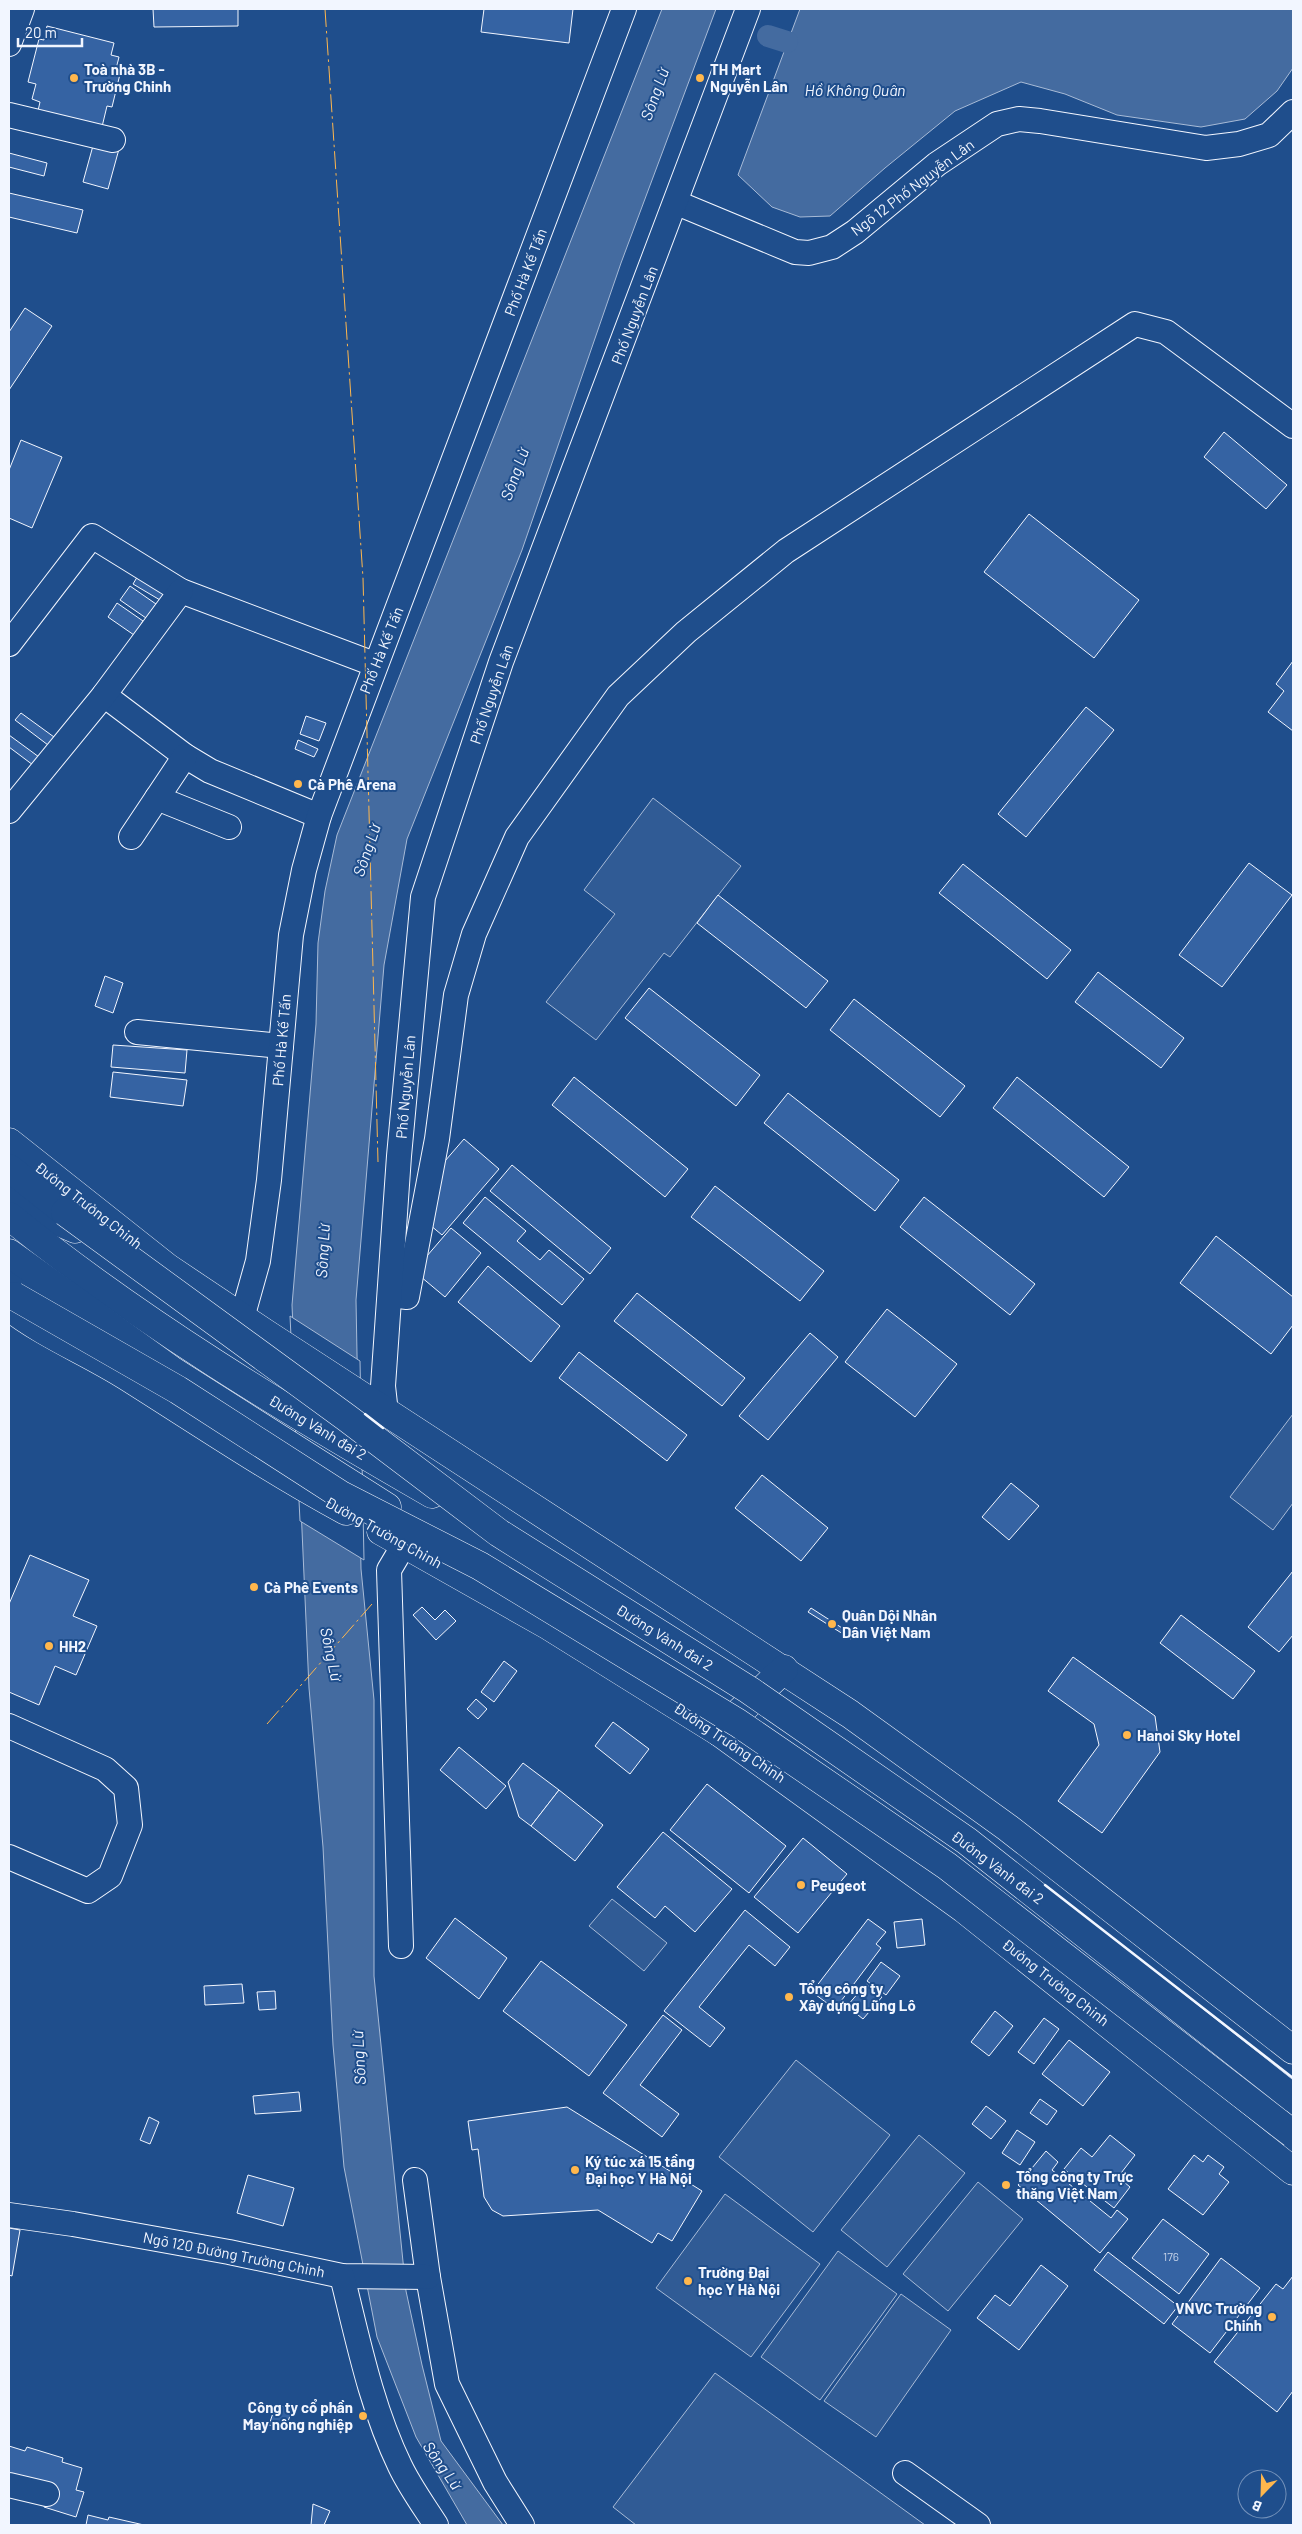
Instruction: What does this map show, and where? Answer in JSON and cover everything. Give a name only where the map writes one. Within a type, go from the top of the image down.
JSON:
[{"type":"main road","name":"Đường Trường Chinh","points":[[9,1142],[168,1268],[265,1334],[784,1669],[850,1714],[1008,1828],[1293,2050]]},
{"type":"main road","points":[[9,1168],[64,1212],[347,1418],[498,1533]]},
{"type":"main road","name":"Đường Trường Chinh","points":[[9,1186],[54,1220],[168,1268]]},
{"type":"main road","name":"Đường Vành đai 2","points":[[9,1216],[47,1247],[192,1349],[333,1436],[498,1533],[749,1690],[966,1841],[1293,2098]]},
{"type":"main road","name":"Đường Vành đai 2","points":[[9,1253],[173,1371],[480,1566],[738,1723],[947,1866],[1293,2134]]},
{"type":"main road","name":"Đường Trường Chinh","points":[[9,1273],[33,1291],[125,1375]]},
{"type":"main road","points":[[9,1292],[178,1390],[341,1496],[480,1566]]},
{"type":"main road","name":"Đường Trường Chinh","points":[[9,1308],[25,1320],[125,1375],[285,1478],[405,1543],[549,1626],[719,1732],[964,1909],[1293,2170]]},
{"type":"main road","points":[[719,1732],[784,1669]]},
{"type":"street","points":[[9,44],[22,9]]},
{"type":"street","name":"Phố Hà Kế Tấn","points":[[242,1318],[249,1300],[258,1261],[269,1180],[295,911],[319,816],[374,664],[401,602],[624,9]]},
{"type":"street","name":"Phố Nguyễn Lân","points":[[386,1413],[383,1386],[399,1156],[423,897],[501,662],[677,203],[748,9]]},
{"type":"street","name":"Ngõ 12 Phố Nguyễn Lân","points":[[677,203],[795,252],[809,253],[832,247],[855,232],[937,164],[997,124],[1019,119],[1040,121],[1206,148],[1239,144],[1269,135],[1293,112]]},
{"type":"street","points":[[9,115],[113,140]]},
{"type":"street","points":[[390,1295],[407,1297],[437,1140],[456,995],[474,934],[517,837],[618,696],[645,669],[686,632],[786,551],[1135,324],[1166,332],[1293,426]]},
{"type":"street","points":[[9,644],[92,536],[182,591],[374,664]]},
{"type":"street","points":[[9,811],[104,695],[182,591]]},
{"type":"street","points":[[104,695],[186,756],[210,771],[319,816]]},
{"type":"street","points":[[131,837],[186,756]]},
{"type":"street","points":[[157,798],[229,827]]},
{"type":"street","points":[[137,1032],[281,1046]]},
{"type":"street","points":[[401,1946],[389,1570],[405,1543]]},
{"type":"street","points":[[9,1726],[104,1769],[126,1788],[130,1825],[110,1876],[88,1891],[9,1857]]},
{"type":"street","points":[[415,2180],[428,2277],[447,2384],[495,2482],[522,2525]]},
{"type":"street","name":"Ngõ 120 Đường Trường Chinh","points":[[9,2215],[229,2252],[342,2276],[367,2377],[385,2432],[400,2468],[436,2525]]},
{"type":"street","points":[[342,2276],[366,2278],[428,2277]]},
{"type":"street","points":[[905,2473],[978,2525]]},
{"type":"street","points":[[9,2486],[47,2494]]},
{"type":"shaded area","points":[[653,798],[741,866],[670,957],[664,953],[596,1040],[546,1002],[615,914],[584,890]]},
{"type":"shaded area","points":[[1293,1414],[1293,1503],[1273,1530],[1230,1497]]},
{"type":"shaded area","points":[[612,1899],[667,1943],[644,1971],[589,1926]]},
{"type":"shaded area","points":[[796,2060],[890,2135],[813,2232],[719,2157]]},
{"type":"shaded area","points":[[919,2135],[965,2173],[887,2267],[841,2230]]},
{"type":"shaded area","points":[[978,2182],[1023,2219],[948,2311],[903,2274]]},
{"type":"shaded area","points":[[725,2194],[820,2264],[751,2357],[656,2288]]},
{"type":"shaded area","points":[[838,2251],[897,2294],[820,2400],[761,2357]]},
{"type":"shaded area","points":[[901,2294],[951,2330],[876,2437],[824,2401]]},
{"type":"shaded area","points":[[715,2373],[925,2525],[636,2525],[613,2507]]},
{"type":"water","name":"Sông Lừ","points":[[662,9],[716,9],[621,263],[522,550],[407,839],[384,965],[356,1300],[361,1569],[374,1700],[374,1976],[406,2291],[422,2365],[441,2441],[503,2525],[467,2525],[416,2437],[377,2337],[344,2167],[333,2045],[323,1847],[309,1688],[292,1305],[316,1024],[318,943],[325,891],[337,835]]},
{"type":"water","name":"Hồ Không Quân","points":[[800,9],[1293,9],[1293,68],[1277,91],[1245,119],[1201,127],[1117,115],[1065,94],[1021,82],[955,111],[830,216],[800,217],[772,207],[738,175]]},
{"type":"pier","points":[[290,1316],[360,1361],[364,1560],[300,1521]]},
{"type":"building","points":[[153,9],[238,9],[238,26],[154,27]]},
{"type":"building","points":[[484,9],[573,9],[569,43],[481,32]]},
{"type":"building","name":"Toà nhà 3B - Trường Chinh","points":[[47,26],[114,43],[111,55],[119,57],[115,73],[120,74],[112,107],[107,106],[101,131],[37,115],[40,102],[32,99],[36,84],[28,82],[39,39],[44,40]]},
{"type":"building","points":[[94,142],[119,149],[108,189],[83,182]]},
{"type":"building","points":[[9,153],[47,163],[44,176],[9,167]]},
{"type":"building","points":[[9,193],[83,210],[77,233],[9,217]]},
{"type":"building","points":[[25,308],[52,326],[9,390],[9,332]]},
{"type":"building","points":[[1224,432],[1287,485],[1266,509],[1204,457]]},
{"type":"building","points":[[21,440],[62,457],[32,528],[9,518],[9,470]]},
{"type":"building","points":[[1029,514],[1139,600],[1094,658],[984,572]]},
{"type":"building","points":[[142,569],[168,586],[160,600],[133,584]]},
{"type":"building","points":[[130,586],[156,604],[146,618],[120,600]]},
{"type":"building","points":[[117,603],[143,621],[134,635],[108,617]]},
{"type":"building","points":[[1293,661],[1293,731],[1268,712],[1284,691],[1276,684]]},
{"type":"building","points":[[1086,707],[1114,730],[1026,837],[998,814]]},
{"type":"building","points":[[21,713],[54,737],[48,745],[15,720]]},
{"type":"building","points":[[306,716],[326,723],[319,741],[300,734]]},
{"type":"building","points":[[9,735],[39,757],[33,765],[9,747]]},
{"type":"building","points":[[298,740],[318,749],[314,757],[295,749]]},
{"type":"building","points":[[1249,863],[1292,895],[1222,987],[1179,955]]},
{"type":"building","points":[[963,864],[1071,950],[1047,979],[939,893]]},
{"type":"building","points":[[718,895],[828,981],[806,1008],[697,923]]},
{"type":"building","points":[[1098,972],[1184,1038],[1161,1068],[1075,1002]]},
{"type":"building","points":[[105,976],[123,983],[113,1013],[95,1006]]},
{"type":"building","points":[[649,988],[760,1075],[736,1106],[625,1018]]},
{"type":"building","points":[[854,999],[965,1086],[940,1117],[830,1030]]},
{"type":"building","points":[[113,1045],[187,1050],[185,1073],[111,1067]]},
{"type":"building","points":[[113,1072],[187,1080],[183,1106],[110,1097]]},
{"type":"building","points":[[574,1077],[688,1169],[665,1197],[552,1105]]},
{"type":"building","points":[[1017,1077],[1129,1167],[1104,1197],[993,1108]]},
{"type":"building","points":[[788,1093],[899,1180],[875,1211],[764,1123]]},
{"type":"building","points":[[464,1139],[499,1169],[442,1235],[424,1220],[432,1176]]},
{"type":"building","points":[[512,1165],[611,1248],[590,1274],[490,1191]]},
{"type":"building","points":[[715,1186],[824,1271],[800,1301],[691,1217]]},
{"type":"building","points":[[485,1197],[526,1231],[517,1241],[540,1260],[549,1250],[584,1279],[562,1305],[463,1223]]},
{"type":"building","points":[[924,1197],[1035,1284],[1010,1315],[900,1227]]},
{"type":"building","points":[[451,1228],[481,1253],[445,1297],[414,1271]]},
{"type":"building","points":[[1216,1236],[1293,1297],[1293,1325],[1271,1354],[1180,1283]]},
{"type":"building","points":[[488,1266],[560,1326],[531,1362],[458,1302]]},
{"type":"building","points":[[637,1293],[745,1378],[722,1406],[614,1321]]},
{"type":"building","points":[[887,1309],[957,1364],[915,1417],[845,1362]]},
{"type":"building","points":[[810,1333],[838,1357],[768,1440],[739,1416]]},
{"type":"building","points":[[579,1352],[687,1435],[667,1461],[559,1378]]},
{"type":"building","points":[[762,1475],[828,1528],[801,1561],[735,1508]]},
{"type":"building","points":[[1011,1483],[1039,1506],[1009,1540],[982,1517]]},
{"type":"building","name":"HH2","points":[[30,1555],[89,1580],[73,1616],[97,1626],[76,1675],[55,1666],[39,1705],[9,1692],[9,1604]]},
{"type":"building","points":[[1293,1571],[1293,1635],[1279,1652],[1248,1627]]},
{"type":"building","points":[[422,1607],[435,1620],[445,1610],[456,1621],[436,1640],[413,1615]]},
{"type":"building","name":"Quân Dội Nhân Dân Việt Nam","points":[[811,1608],[853,1635],[851,1639],[808,1612]]},
{"type":"building","points":[[1181,1615],[1255,1671],[1233,1699],[1160,1643]]},
{"type":"building","name":"Hanoi Sky Hotel","points":[[1073,1657],[1155,1716],[1160,1752],[1102,1833],[1058,1801],[1099,1745],[1094,1724],[1048,1691]]},
{"type":"building","points":[[504,1661],[517,1671],[494,1702],[481,1692]]},
{"type":"building","points":[[476,1699],[487,1709],[478,1719],[467,1709]]},
{"type":"building","points":[[613,1722],[649,1749],[630,1774],[595,1746]]},
{"type":"building","points":[[459,1747],[506,1786],[486,1809],[440,1770]]},
{"type":"building","points":[[523,1763],[559,1790],[531,1826],[519,1817],[508,1782]]},
{"type":"building","points":[[707,1784],[786,1846],[749,1893],[670,1830]]},
{"type":"building","points":[[559,1790],[603,1825],[575,1861],[531,1826]]},
{"type":"building","points":[[663,1832],[732,1889],[695,1932],[665,1906],[655,1918],[617,1887]]},
{"type":"building","name":"Peugeot","points":[[803,1838],[847,1874],[798,1933],[754,1897]]},
{"type":"building","points":[[745,1910],[790,1947],[775,1966],[749,1945],[699,2007],[725,2028],[710,2047],[664,2011]]},
{"type":"building","points":[[455,1918],[507,1958],[479,1999],[426,1958]]},
{"type":"building","points":[[868,1919],[886,1932],[876,1944],[881,1948],[835,2009],[812,1992]]},
{"type":"building","points":[[922,1919],[925,1945],[897,1948],[894,1922]]},
{"type":"building","points":[[541,1961],[627,2025],[589,2076],[503,2011]]},
{"type":"building","points":[[881,1962],[900,1976],[886,1995],[867,1981]]},
{"type":"building","points":[[242,1984],[244,2003],[205,2005],[204,1986]]},
{"type":"building","points":[[866,1984],[882,1997],[863,2019],[847,2006]]},
{"type":"building","points":[[275,1991],[276,2009],[259,2010],[257,1992]]},
{"type":"building","points":[[995,2011],[1013,2026],[989,2056],[971,2042]]},
{"type":"building","points":[[663,2015],[682,2030],[640,2085],[679,2114],[662,2137],[603,2093]]},
{"type":"building","points":[[1044,2018],[1059,2029],[1034,2064],[1018,2052]]},
{"type":"building","points":[[1069,2040],[1110,2072],[1083,2106],[1042,2074]]},
{"type":"building","points":[[299,2092],[301,2111],[255,2114],[253,2096]]},
{"type":"building","points":[[1040,2099],[1057,2111],[1047,2125],[1030,2113]]},
{"type":"building","points":[[986,2106],[1006,2121],[991,2139],[972,2124]]},
{"type":"building","name":"Ký túc xá 15 tầng Đại học Y Hà Nội","points":[[567,2107],[702,2191],[672,2241],[658,2233],[652,2243],[598,2210],[503,2216],[492,2210],[484,2197],[478,2149],[472,2150],[468,2121]]},
{"type":"building","points":[[149,2117],[159,2122],[150,2144],[140,2140]]},
{"type":"building","points":[[1017,2130],[1035,2142],[1020,2165],[1002,2153]]},
{"type":"building","points":[[1110,2135],[1135,2155],[1118,2177],[1130,2187],[1114,2208],[1064,2169],[1081,2148],[1092,2157]]},
{"type":"building","points":[[1046,2151],[1058,2162],[1052,2170],[1111,2218],[1117,2210],[1128,2219],[1100,2253],[1018,2185]]},
{"type":"building","points":[[1194,2155],[1203,2162],[1208,2155],[1224,2167],[1219,2174],[1229,2182],[1203,2215],[1168,2189]]},
{"type":"building","points":[[248,2175],[294,2188],[283,2226],[237,2213]]},
{"type":"building","points":[[1163,2219],[1209,2254],[1179,2294],[1132,2258]]},
{"type":"building","points":[[9,2228],[20,2230],[12,2276],[9,2275]]},
{"type":"building","points":[[1108,2252],[1178,2306],[1164,2324],[1094,2270]]},
{"type":"building","points":[[1221,2258],[1260,2288],[1210,2353],[1172,2324]]},
{"type":"building","points":[[1041,2265],[1068,2286],[1019,2350],[977,2318],[995,2295],[1010,2306]]},
{"type":"building","name":"VNVC Trường Chinh","points":[[1293,2276],[1293,2391],[1277,2412],[1214,2362],[1276,2284],[1283,2289]]},
{"type":"building","points":[[276,2404],[292,2410],[285,2430],[269,2425]]},
{"type":"building","points":[[9,2446],[25,2451],[27,2447],[63,2458],[62,2462],[82,2468],[76,2490],[84,2492],[76,2517],[44,2507],[47,2495],[9,2483]]},
{"type":"building","points":[[313,2504],[330,2511],[324,2525],[311,2525]]},
{"type":"building","points":[[88,2515],[108,2520],[109,2517],[144,2525],[86,2525]]},
{"type":"waterway","points":[[768,36],[787,42]]},
{"type":"wall","points":[[365,1414],[383,1428]]},
{"type":"wall","points":[[1045,1885],[1293,2078]]},
{"type":"power","points":[[325,9],[363,578],[378,1162]]},
{"type":"power","points":[[267,1724],[372,1604]]},
{"type":"place","name":"Toà nhà 3B - Trường Chinh","points":[[74,78]]},
{"type":"place","name":"TH Mart Nguyễn Lân","points":[[700,78]]},
{"type":"place","name":"Cà Phê Arena","points":[[298,784]]},
{"type":"place","name":"Cà Phê Events","points":[[254,1587]]},
{"type":"place","name":"Quân Dội Nhân Dân Việt Nam","points":[[832,1624]]},
{"type":"place","name":"HH2","points":[[49,1646]]},
{"type":"place","name":"Hanoi Sky Hotel","points":[[1127,1735]]},
{"type":"place","name":"Peugeot","points":[[801,1885]]},
{"type":"place","name":"Tổng công ty Xây dựng Lũng Lô","points":[[789,1997]]},
{"type":"place","name":"Ký túc xá 15 tầng Đại học Y Hà Nội","points":[[575,2170]]},
{"type":"place","name":"Tổng công ty Trực thăng Việt Nam","points":[[1006,2185]]},
{"type":"place","name":"Trường Đại học Y Hà Nội","points":[[688,2281]]},
{"type":"place","name":"VNVC Trường Chinh","points":[[1272,2317]]},
{"type":"place","name":"Công ty cổ phần May nông nghiệp","points":[[363,2416]]}]
